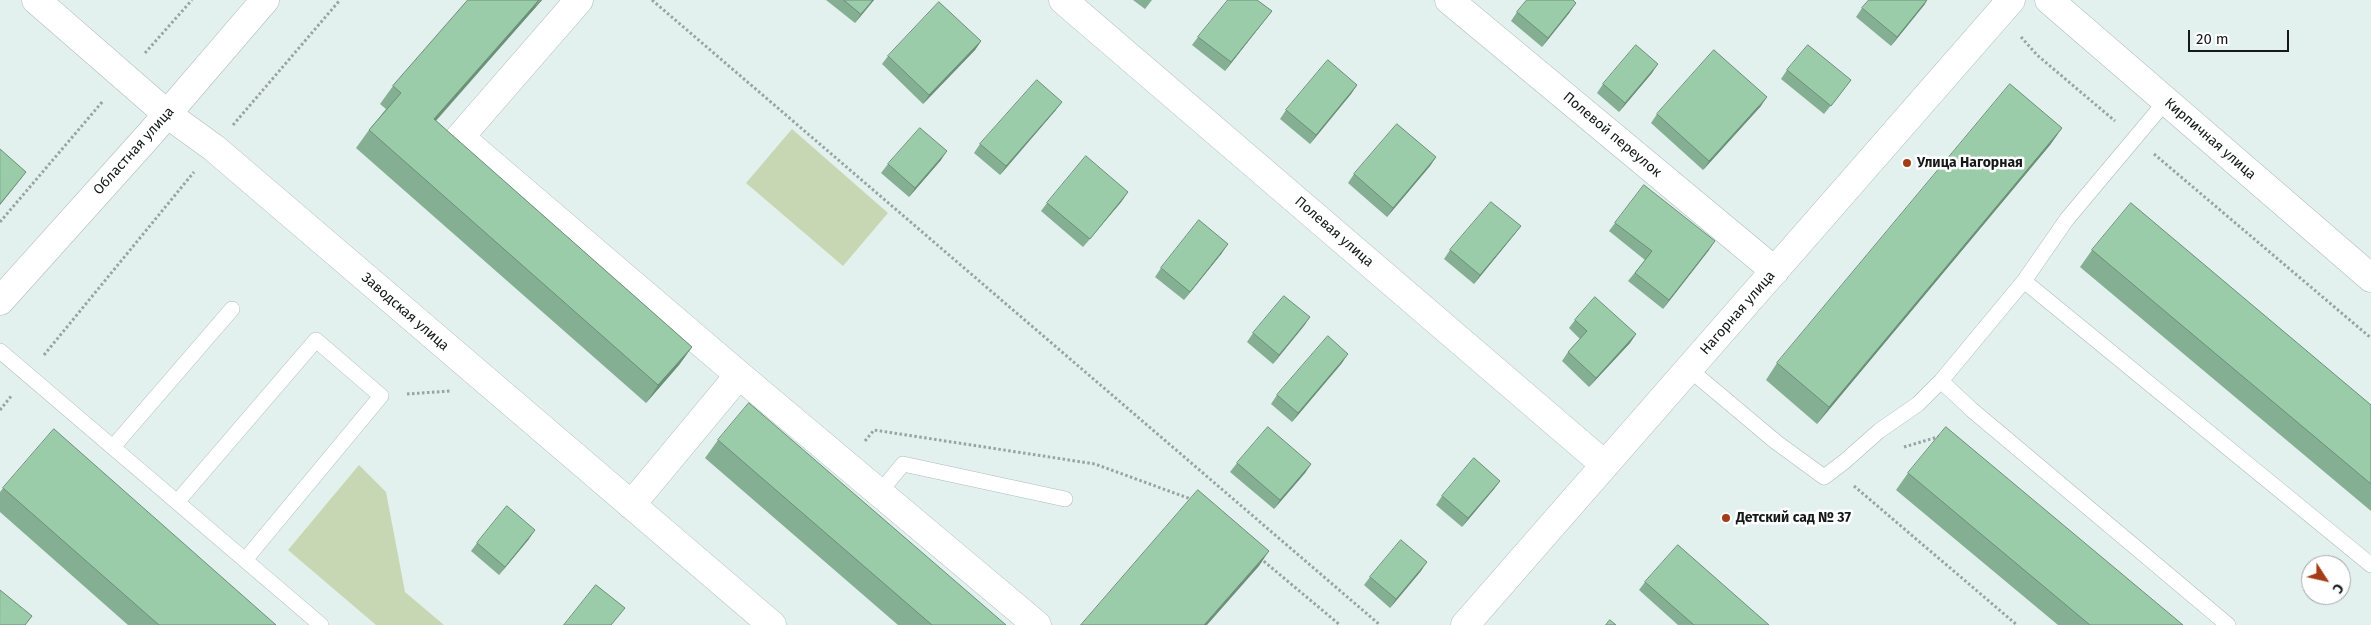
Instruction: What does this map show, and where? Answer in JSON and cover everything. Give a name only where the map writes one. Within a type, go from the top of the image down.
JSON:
[{"type":"street","name":"Заводская улица","points":[[36,0],[167,114],[214,148],[772,625]]},
{"type":"street","name":"Областная улица","points":[[0,301],[266,0]]},
{"type":"street","points":[[579,0],[460,137],[739,375],[1037,625]]},
{"type":"street","name":"Полевая улица","points":[[1063,0],[1605,464]]},
{"type":"street","name":"Полевой переулок","points":[[1449,0],[1775,271]]},
{"type":"street","name":"Кирпичная улица","points":[[2049,0],[2371,278]]},
{"type":"street","name":"Нагорная улица","points":[[1465,625],[2005,7]]},
{"type":"street","points":[[631,505],[739,375]]},
{"type":"lane","points":[[1689,369],[1776,442],[1824,477],[1879,431],[1918,404],[1941,381],[2024,281],[2067,219],[2166,101]]},
{"type":"lane","points":[[2024,281],[2371,565]]},
{"type":"lane","points":[[113,447],[232,309]]},
{"type":"lane","points":[[177,502],[316,340],[381,396],[245,560]]},
{"type":"lane","points":[[0,351],[321,625]]},
{"type":"lane","points":[[1941,381],[1992,428],[2228,625]]},
{"type":"lane","points":[[880,492],[903,464],[1065,499]]},
{"type":"path","points":[[0,222],[192,0]]},
{"type":"path","points":[[0,410],[214,148],[340,0]]},
{"type":"path","points":[[652,0],[1380,625]]},
{"type":"path","points":[[2005,7],[2037,54],[2371,338]]},
{"type":"path","points":[[381,396],[494,388]]},
{"type":"path","points":[[1896,449],[1932,438],[1992,428]]},
{"type":"path","points":[[845,463],[874,430],[1095,464],[1188,498],[1195,504]]},
{"type":"path","points":[[1834,469],[2018,625]]},
{"type":"path","points":[[1256,555],[1340,625]]},
{"type":"green space","points":[[792,129],[888,213],[843,266],[746,183]]},
{"type":"green space","points":[[359,465],[386,492],[405,592],[444,625],[376,625],[288,550]]},
{"type":"building","points":[[468,0],[539,0],[434,119],[692,347],[658,385],[369,130],[401,93],[393,86]]},
{"type":"building","points":[[844,0],[873,0],[861,14]]},
{"type":"building","points":[[1228,0],[1257,0],[1272,11],[1231,62],[1198,37]]},
{"type":"building","points":[[1527,0],[1573,0],[1576,3],[1548,38],[1517,12]]},
{"type":"building","points":[[1869,0],[1927,0],[1897,37],[1862,8]]},
{"type":"building","points":[[939,2],[981,41],[929,95],[888,56]]},
{"type":"building","points":[[1636,45],[1658,64],[1625,103],[1603,84]]},
{"type":"building","points":[[1808,45],[1851,80],[1831,106],[1787,70]]},
{"type":"building","points":[[1714,50],[1767,97],[1709,161],[1657,114]]},
{"type":"building","points":[[1328,60],[1357,85],[1316,135],[1286,110]]},
{"type":"building","points":[[1037,80],[1062,102],[1006,166],[980,144]]},
{"type":"building","points":[[2010,84],[2062,128],[1829,407],[1777,363]]},
{"type":"building","points":[[1397,124],[1436,157],[1393,208],[1354,174]]},
{"type":"building","points":[[920,128],[947,151],[915,188],[888,164]]},
{"type":"building","points":[[0,149],[26,172],[0,204]]},
{"type":"building","points":[[1086,156],[1128,192],[1090,239],[1047,203]]},
{"type":"building","points":[[1644,185],[1715,241],[1669,300],[1635,273],[1652,251],[1615,223]]},
{"type":"building","points":[[1491,202],[1521,226],[1480,275],[1450,250]]},
{"type":"building","points":[[2131,203],[2371,405],[2371,484],[2092,250]]},
{"type":"building","points":[[1199,220],[1228,244],[1190,292],[1161,268]]},
{"type":"building","points":[[1284,296],[1310,317],[1279,355],[1253,333]]},
{"type":"building","points":[[1595,297],[1636,334],[1596,378],[1568,352],[1587,331],[1575,320]]},
{"type":"building","points":[[1328,336],[1348,354],[1298,413],[1277,395]]},
{"type":"building","points":[[749,403],[1006,625],[932,625],[718,440]]},
{"type":"building","points":[[1268,427],[1311,464],[1280,500],[1237,463]]},
{"type":"building","points":[[1946,427],[2183,625],[2090,625],[1908,473]]},
{"type":"building","points":[[54,429],[276,625],[159,625],[3,488]]},
{"type":"building","points":[[1474,458],[1500,481],[1468,518],[1442,496]]},
{"type":"building","points":[[1198,490],[1269,551],[1204,625],[1081,625]]},
{"type":"building","points":[[507,506],[535,530],[505,567],[477,543]]},
{"type":"building","points":[[1401,540],[1427,562],[1396,599],[1370,577]]},
{"type":"building","points":[[1678,545],[1769,625],[1694,625],[1645,582]]},
{"type":"building","points":[[596,585],[625,608],[611,625],[564,625]]},
{"type":"building","points":[[0,590],[32,616],[25,625],[0,625]]},
{"type":"building","points":[[1610,620],[1616,625],[1606,625]]},
{"type":"place","name":"Улица Нагорная","points":[[1907,163]]},
{"type":"place","name":"Детский сад № 37","points":[[1726,518]]}]
